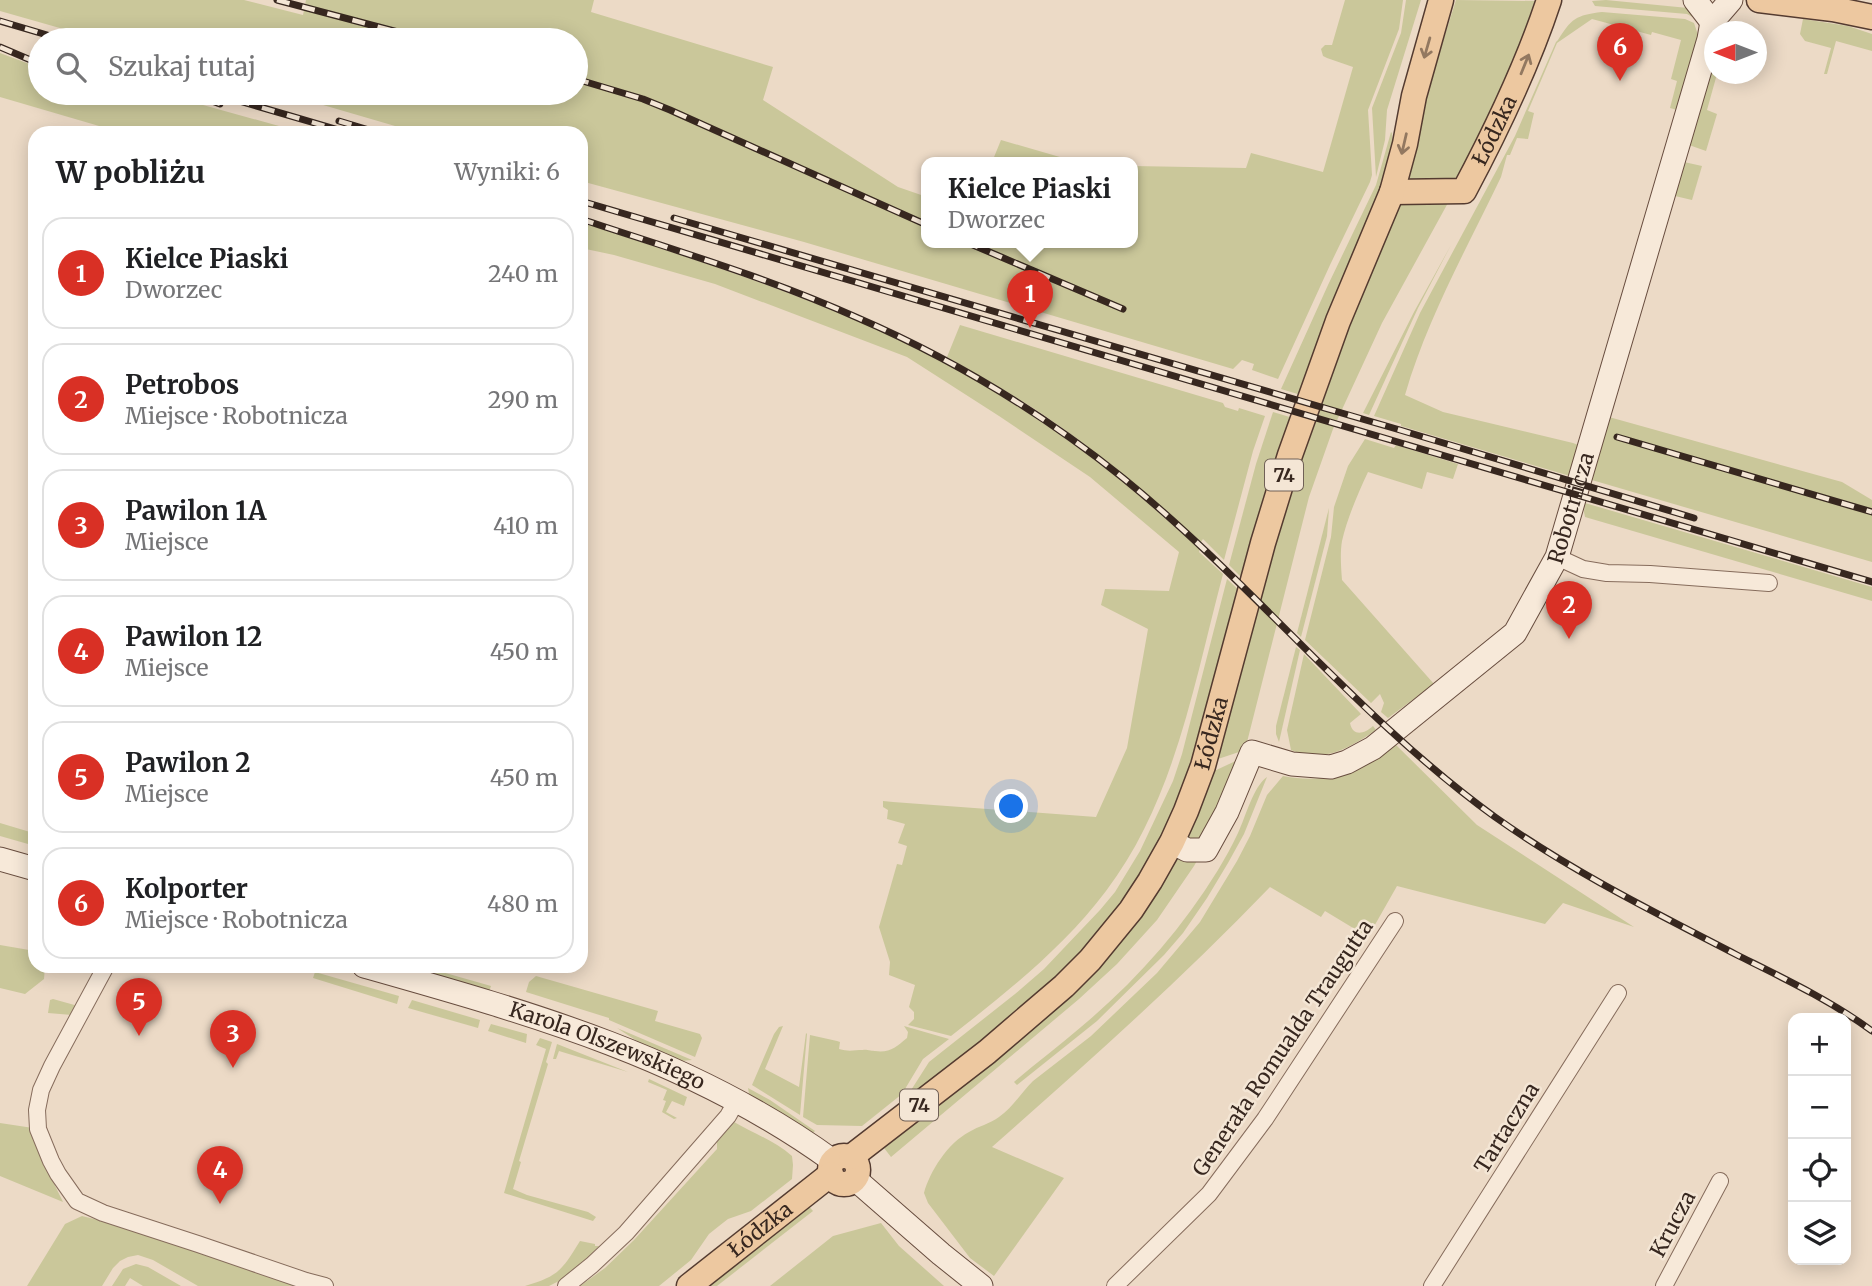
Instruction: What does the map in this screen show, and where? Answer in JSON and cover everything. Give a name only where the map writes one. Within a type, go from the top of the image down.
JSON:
[{"type":"main road","name":"Łódzka","points":[[689,1286],[987,1052],[1064,986],[1096,953],[1131,910],[1150,881],[1172,842],[1203,766],[1263,543],[1290,455],[1338,321],[1392,192],[1414,96],[1441,0]]},
{"type":"main road","name":"Łódzka","points":[[1392,192],[1464,191],[1513,93],[1549,0]]},
{"type":"main road","points":[[1759,0],[1872,16]]},
{"type":"street","points":[[1695,0],[1711,21]]},
{"type":"street","name":"Robotnicza","points":[[1713,21],[1731,0]]},
{"type":"street","name":"Robotnicza","points":[[1172,842],[1187,850],[1206,850],[1227,812],[1252,752],[1292,764],[1331,767],[1347,762],[1373,748],[1515,633],[1557,557],[1704,56]]},
{"type":"street","points":[[1557,557],[1583,569],[1607,573],[1769,583]]},
{"type":"street","points":[[0,859],[28,867]]},
{"type":"street","name":"Generała Romualda Traugutta","points":[[1115,1286],[1209,1194],[1265,1119],[1395,921]]},
{"type":"street","points":[[102,973],[52,1066],[41,1090],[37,1110],[38,1129],[51,1161],[77,1201],[103,1213],[325,1286]]},
{"type":"street","name":"Karola Olszewskiego","points":[[388,973],[589,1034],[636,1052],[737,1100],[778,1123],[842,1168],[981,1286]]},
{"type":"street","name":"Tartaczna","points":[[1432,1286],[1618,993]]},
{"type":"street","points":[[566,1286],[626,1233],[728,1116],[737,1100]]},
{"type":"street","name":"Krucza","points":[[1664,1286],[1720,1181]]},
{"type":"shaded area","points":[[0,0],[244,0],[303,15],[306,0],[594,0],[591,12],[773,67],[763,100],[898,187],[921,195],[921,248],[1138,248],[1138,166],[1246,168],[1251,153],[1323,172],[1353,67],[1323,56],[1321,49],[1325,45],[1332,45],[1345,0],[1403,0],[1399,29],[1368,110],[1372,175],[1370,182],[1278,379],[1252,370],[1254,364],[1242,360],[1233,369],[804,242],[588,183],[588,126],[395,126],[323,105],[588,105],[588,28],[60,28],[0,11]]},
{"type":"shaded area","points":[[1406,0],[1421,0],[1387,110],[1385,140],[1376,177],[1372,108],[1401,33]]},
{"type":"shaded area","points":[[1456,0],[1536,1],[1529,28],[1460,181],[1382,323],[1333,429],[1309,497],[1245,750],[1212,761],[1293,463],[1418,129]]},
{"type":"shaded area","points":[[1592,1],[1688,8],[1699,17],[1702,32],[1698,20],[1687,14],[1595,6]]},
{"type":"shaded area","points":[[1602,12],[1685,19],[1694,23],[1698,35],[1677,110],[1670,108],[1677,81],[1671,79],[1681,40],[1592,19],[1557,43],[1528,111],[1534,113],[1528,139],[1517,138],[1510,155],[1507,155],[1501,177],[1424,339],[1405,395],[1443,412],[1581,446],[1570,476],[1374,416],[1420,313],[1515,136],[1556,42],[1575,19]]},
{"type":"shaded area","points":[[1803,19],[1848,26],[1872,34],[1872,51],[1836,41],[1827,74],[1824,74],[1831,48],[1805,41],[1800,34]]},
{"type":"shaded area","points":[[0,53],[28,64],[28,105],[203,105],[279,126],[99,126],[0,97]]},
{"type":"shaded area","points":[[1707,84],[1714,84],[1707,110],[1717,114],[1706,151],[1689,145]]},
{"type":"shaded area","points":[[1391,132],[1393,145],[1385,185],[1301,395],[1281,389],[1376,185]]},
{"type":"shaded area","points":[[1001,140],[1060,157],[994,157]]},
{"type":"shaded area","points":[[1684,162],[1702,166],[1692,200],[1675,196]]},
{"type":"shaded area","points":[[588,224],[832,310],[929,354],[1014,404],[1088,455],[1200,549],[1199,552],[1223,574],[1180,739],[1166,779],[1130,856],[1106,891],[1072,932],[1013,986],[951,1036],[908,1025],[914,1019],[914,1012],[909,1007],[915,985],[889,975],[890,962],[879,927],[897,864],[902,865],[907,846],[898,843],[905,824],[887,819],[888,810],[883,807],[883,801],[1096,817],[1127,748],[1148,629],[1101,605],[1105,589],[1169,591],[1179,552],[1090,477],[907,357],[715,284],[588,249]]},
{"type":"shaded area","points":[[1451,245],[1418,308],[1369,415],[1363,413],[1414,312]]},
{"type":"shaded area","points":[[960,325],[1223,403],[1225,407],[1238,411],[1239,408],[1265,416],[1224,560],[1203,539],[1201,542],[1077,439],[1031,407],[947,357]]},
{"type":"shaded area","points":[[1273,412],[1293,418],[1244,580],[1229,565]]},
{"type":"shaded area","points":[[1609,417],[1842,482],[1872,500],[1872,562],[1585,478]]},
{"type":"shaded area","points":[[1365,439],[1394,448],[1396,445],[1458,464],[1453,479],[1427,472],[1422,489],[1368,472],[1344,533],[1341,550],[1342,580],[1434,684],[1388,718],[1381,712],[1384,703],[1380,694],[1371,703],[1305,640],[1331,537],[1334,507],[1348,466]]},
{"type":"shaded area","points":[[1585,503],[1872,587],[1872,601],[1585,517]]},
{"type":"shaded area","points":[[1329,508],[1327,536],[1301,637],[1297,633]]},
{"type":"shaded area","points":[[1227,579],[1242,593],[1178,812],[1116,916],[1038,998],[870,1128],[906,1098],[929,1062],[1044,969],[1115,892],[1140,851],[1173,781]]},
{"type":"shaded area","points":[[1296,647],[1300,650],[1279,742],[1276,726]]},
{"type":"shaded area","points":[[1304,654],[1361,714],[1350,723],[1351,727],[1356,732],[1366,731],[1373,726],[1376,730],[1346,748],[1325,755],[1314,756],[1291,750],[1287,730]]},
{"type":"shaded area","points":[[1394,743],[1477,825],[1634,927],[1563,903],[1545,924],[1397,886],[1368,937],[1325,911],[1321,917],[1270,887],[1168,988],[992,1147],[1064,1178],[994,1276],[970,1258],[928,1203],[924,1193],[935,1167],[947,1150],[961,1137],[1004,1113],[1033,1081],[1091,1036],[1157,973],[1200,922],[1237,861],[1267,795],[1283,776],[1330,776],[1354,767]]},
{"type":"shaded area","points":[[1242,758],[1212,834],[1157,920],[1117,964],[1079,999],[891,1157],[884,1148],[985,1070],[1071,989],[1212,772]]},
{"type":"shaded area","points":[[1267,777],[1244,834],[1183,933],[1097,1021],[1017,1085],[1014,1082],[1120,992],[1173,934],[1218,870],[1254,795]]},
{"type":"shaded area","points":[[0,823],[28,831],[28,844],[0,836]]},
{"type":"shaded area","points":[[0,945],[28,950],[28,973],[44,973],[44,979],[25,994],[0,988]]},
{"type":"shaded area","points":[[315,973],[318,973],[399,996],[397,1004],[313,978]]},
{"type":"shaded area","points":[[425,973],[446,973],[491,986],[489,992]]},
{"type":"shaded area","points":[[536,976],[658,1011],[655,1021],[700,1034],[702,1038],[695,1057],[609,1018],[526,992],[529,982]]},
{"type":"shaded area","points":[[50,1000],[78,1006],[72,1015],[48,1013]]},
{"type":"shaded area","points":[[412,1000],[480,1020],[478,1028],[408,1008]]},
{"type":"shaded area","points":[[491,1024],[527,1034],[526,1043],[488,1031]]},
{"type":"shaded area","points":[[783,1026],[765,1069],[799,1087],[807,1034],[800,1115],[752,1085],[774,1034]]},
{"type":"shaded area","points":[[904,1026],[949,1039],[923,1059],[902,1094],[862,1126],[817,1125],[803,1117],[810,1035],[840,1042],[839,1049],[843,1050],[885,1051],[896,1047],[907,1038],[908,1032]]},
{"type":"shaded area","points":[[617,1028],[692,1060],[681,1061],[640,1043]]},
{"type":"shaded area","points":[[540,1038],[552,1042],[513,1189],[588,1212],[596,1217],[593,1221],[504,1193],[546,1049],[536,1045]]},
{"type":"shaded area","points":[[557,1044],[628,1072],[559,1051],[556,1059],[553,1059]]},
{"type":"shaded area","points":[[649,1079],[687,1097],[684,1106],[672,1101],[666,1112],[677,1118],[662,1112],[667,1090],[648,1082]]},
{"type":"shaded area","points":[[748,1088],[815,1131],[812,1134],[752,1097]]},
{"type":"shaded area","points":[[734,1122],[792,1156],[792,1179],[751,1211],[728,1219],[709,1234],[691,1260],[659,1286],[580,1286],[605,1268],[634,1240],[717,1149],[717,1142]]},
{"type":"shaded area","points":[[0,1123],[33,1128],[36,1147],[63,1202],[0,1176]]},
{"type":"shaded area","points":[[806,1203],[813,1211],[717,1286],[702,1286]]},
{"type":"shaded area","points":[[82,1216],[98,1220],[100,1217],[300,1286],[198,1286],[153,1260],[138,1255],[120,1261],[102,1286],[27,1286],[65,1224]]},
{"type":"shaded area","points":[[881,1223],[899,1246],[944,1286],[770,1286],[833,1236]]},
{"type":"shaded area","points":[[580,1241],[599,1246],[571,1275],[549,1286],[525,1286],[558,1271]]},
{"type":"shaded area","points":[[136,1264],[148,1267],[181,1286],[143,1286],[130,1278],[125,1286],[112,1286],[123,1269]]},
{"type":"railway","points":[[277,0],[383,28]]},
{"type":"railway","points":[[0,21],[28,29]]},
{"type":"railway","points":[[0,47],[28,59]]},
{"type":"railway","points":[[588,83],[670,110],[921,222]]},
{"type":"railway","points":[[253,105],[325,126]]},
{"type":"railway","points":[[339,121],[356,126]]},
{"type":"railway","points":[[588,203],[1872,582]]},
{"type":"railway","points":[[674,218],[1694,518]]},
{"type":"railway","points":[[588,221],[790,290],[893,334],[996,389],[1092,454],[1171,519],[1398,737],[1495,817],[1583,873],[1806,990],[1872,1031]]},
{"type":"railway","points":[[980,248],[1123,309]]},
{"type":"railway","points":[[1617,437],[1872,512]]},
{"type":"place","name":"Kolporter","points":[[1620,81]]},
{"type":"place","name":"Kielce Piaski","points":[[1030,328]]},
{"type":"place","name":"Petrobos","points":[[1569,639]]},
{"type":"place","name":"Pawilon 2","points":[[139,1036]]},
{"type":"place","name":"Pawilon 1A","points":[[233,1068]]},
{"type":"place","name":"Pawilon 12","points":[[220,1204]]}]
